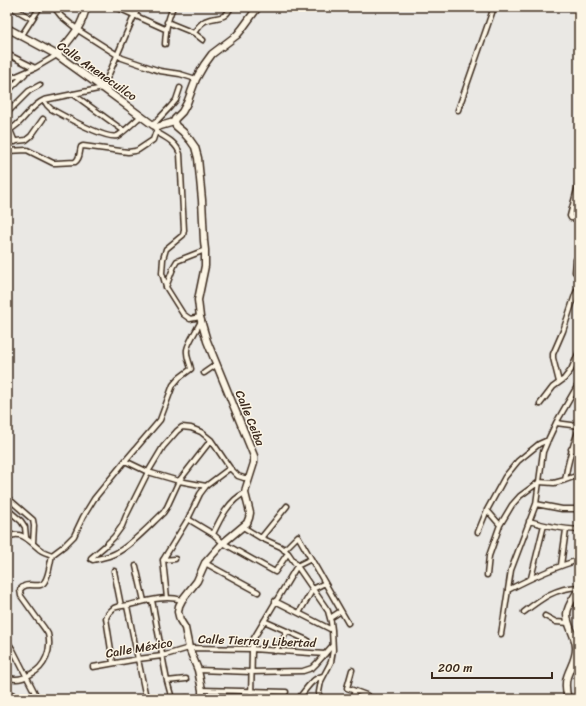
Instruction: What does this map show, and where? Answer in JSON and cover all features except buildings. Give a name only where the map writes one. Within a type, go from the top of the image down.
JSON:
[{"type":"street","points":[[11,7],[32,19]]},
{"type":"street","points":[[22,35],[40,7]]},
{"type":"street","points":[[54,7],[61,16],[78,30],[122,58],[160,71],[180,74],[196,79]]},
{"type":"street","points":[[7,80],[35,68],[57,55],[78,30],[85,14],[86,7]]},
{"type":"street","points":[[116,7],[166,29]]},
{"type":"street","points":[[15,142],[8,130],[16,126],[38,102],[103,88],[139,7]]},
{"type":"street","points":[[165,44],[167,22],[173,7]]},
{"type":"street","points":[[194,33],[199,26],[206,21],[228,14],[231,7]]},
{"type":"street","points":[[155,128],[174,122],[182,112],[196,79],[212,54],[237,35],[258,7]]},
{"type":"street","points":[[458,110],[494,7]]},
{"type":"street","points":[[167,22],[194,33],[203,40]]},
{"type":"street","name":"Calle Anenecuilco","points":[[7,28],[57,55],[141,116],[155,128]]},
{"type":"street","points":[[7,54],[35,68]]},
{"type":"street","points":[[7,92],[26,72]]},
{"type":"street","points":[[7,112],[29,91],[40,85]]},
{"type":"street","points":[[7,151],[27,150],[53,163],[56,163],[75,162],[78,160],[81,147],[83,146],[128,152],[135,151],[153,140],[155,128],[176,100],[180,88]]},
{"type":"street","points":[[73,94],[124,131]]},
{"type":"street","points":[[44,100],[51,109],[100,133],[115,136],[118,136],[141,116]]},
{"type":"street","points":[[7,142],[26,140],[43,119]]},
{"type":"street","name":"Calle Ceiba","points":[[174,122],[195,147],[198,158],[205,250],[205,266],[198,300],[201,319],[207,341],[254,456],[254,463],[245,493],[250,513],[247,524],[243,527]]},
{"type":"street","points":[[7,677],[14,680],[20,679],[38,669],[46,659],[48,650],[47,633],[21,596],[20,590],[25,585],[38,586],[46,581],[52,555],[74,536],[94,499],[124,461],[160,420],[173,385],[179,378],[191,369],[187,348],[201,319],[190,319],[183,314],[166,287],[162,273],[166,249],[183,235],[184,230],[180,154],[175,144],[155,128]]},
{"type":"street","points":[[579,182],[577,195],[570,217],[579,219]]},
{"type":"street","points":[[166,287],[177,261],[205,250]]},
{"type":"street","points":[[576,260],[575,272],[579,275]]},
{"type":"street","points":[[559,382],[553,354],[579,286]]},
{"type":"street","points":[[540,404],[553,387],[564,379],[571,370],[579,352]]},
{"type":"street","points":[[204,373],[217,364]]},
{"type":"street","points":[[501,634],[511,570],[536,504],[543,452],[556,423],[579,383]]},
{"type":"street","points":[[556,423],[579,428],[571,449],[565,480]]},
{"type":"street","points":[[211,440],[178,482],[163,513],[122,549],[114,554],[93,560],[91,559],[94,554],[114,537],[122,526],[148,472],[163,447],[182,427],[201,432],[211,440],[230,468],[238,476],[249,478]]},
{"type":"street","points":[[478,532],[487,510],[505,477],[518,460],[539,444],[548,440]]},
{"type":"street","points":[[571,449],[579,451]]},
{"type":"street","points":[[124,461],[148,472],[178,482],[206,486]]},
{"type":"street","points":[[167,598],[163,560],[188,519],[200,494],[206,486],[230,468]]},
{"type":"street","points":[[487,575],[490,556],[500,525],[512,505],[520,496],[539,482],[554,483],[579,475]]},
{"type":"street","points":[[213,534],[226,510],[238,496],[245,493]]},
{"type":"street","points":[[7,499],[33,520],[33,543]]},
{"type":"street","points":[[536,504],[562,508],[579,508]]},
{"type":"street","points":[[261,538],[287,506]]},
{"type":"street","points":[[7,509],[25,527],[26,537]]},
{"type":"street","points":[[487,510],[500,525]]},
{"type":"street","points":[[188,519],[213,534],[223,543],[275,572],[288,553]]},
{"type":"street","points":[[529,521],[566,530],[579,530]]},
{"type":"street","points":[[531,578],[544,525]]},
{"type":"street","points":[[25,527],[34,526]]},
{"type":"street","points":[[202,699],[202,690],[198,670],[189,648],[185,628],[180,620],[178,612],[179,606],[197,581],[205,563],[223,543],[243,527],[288,553],[328,611],[332,630],[333,650],[331,662],[320,681],[319,699]]},
{"type":"street","points":[[561,565],[566,530]]},
{"type":"street","points":[[7,538],[12,535],[26,537],[43,552],[52,555]]},
{"type":"street","points":[[284,550],[298,536],[348,623]]},
{"type":"street","points":[[163,560],[175,559]]},
{"type":"street","points":[[251,699],[252,642],[297,566],[311,559]]},
{"type":"street","points":[[508,590],[561,565],[579,560]]},
{"type":"street","points":[[205,563],[258,592]]},
{"type":"street","points":[[136,566],[144,601]]},
{"type":"street","points":[[114,571],[121,606]]},
{"type":"street","points":[[299,613],[314,589],[325,583]]},
{"type":"street","points":[[524,612],[546,596],[559,590],[579,588],[577,596],[568,607],[567,614],[576,646],[574,660],[567,678],[566,687],[568,699]]},
{"type":"street","points":[[113,663],[106,618],[109,612],[116,607],[127,606],[144,601],[167,598],[182,600]]},
{"type":"street","points":[[152,600],[167,681],[172,699]]},
{"type":"street","points":[[276,601],[332,630]]},
{"type":"street","points":[[127,606],[145,693]]},
{"type":"street","points":[[330,618],[341,611]]},
{"type":"street","points":[[545,616],[556,622],[569,623]]},
{"type":"street","points":[[264,622],[307,640]]},
{"type":"street","points":[[275,650],[287,632]]},
{"type":"street","points":[[7,642],[27,676],[37,699]]},
{"type":"street","points":[[198,670],[303,672],[318,664],[332,646]]},
{"type":"street","name":"Calle México","points":[[93,667],[162,656],[189,648]]},
{"type":"street","name":"Calle Tierra y Libertad","points":[[189,648],[275,650],[325,654]]},
{"type":"street","points":[[352,670],[347,688],[373,699]]},
{"type":"street","points":[[298,699],[314,680],[323,676]]},
{"type":"street","points":[[167,681],[186,679]]},
{"type":"street","points":[[202,690],[286,692]]},
{"type":"street","points":[[7,691],[12,694],[15,699]]},
{"type":"street","points":[[352,699],[355,691]]},
{"type":"street","points":[[180,699],[187,698]]}]
